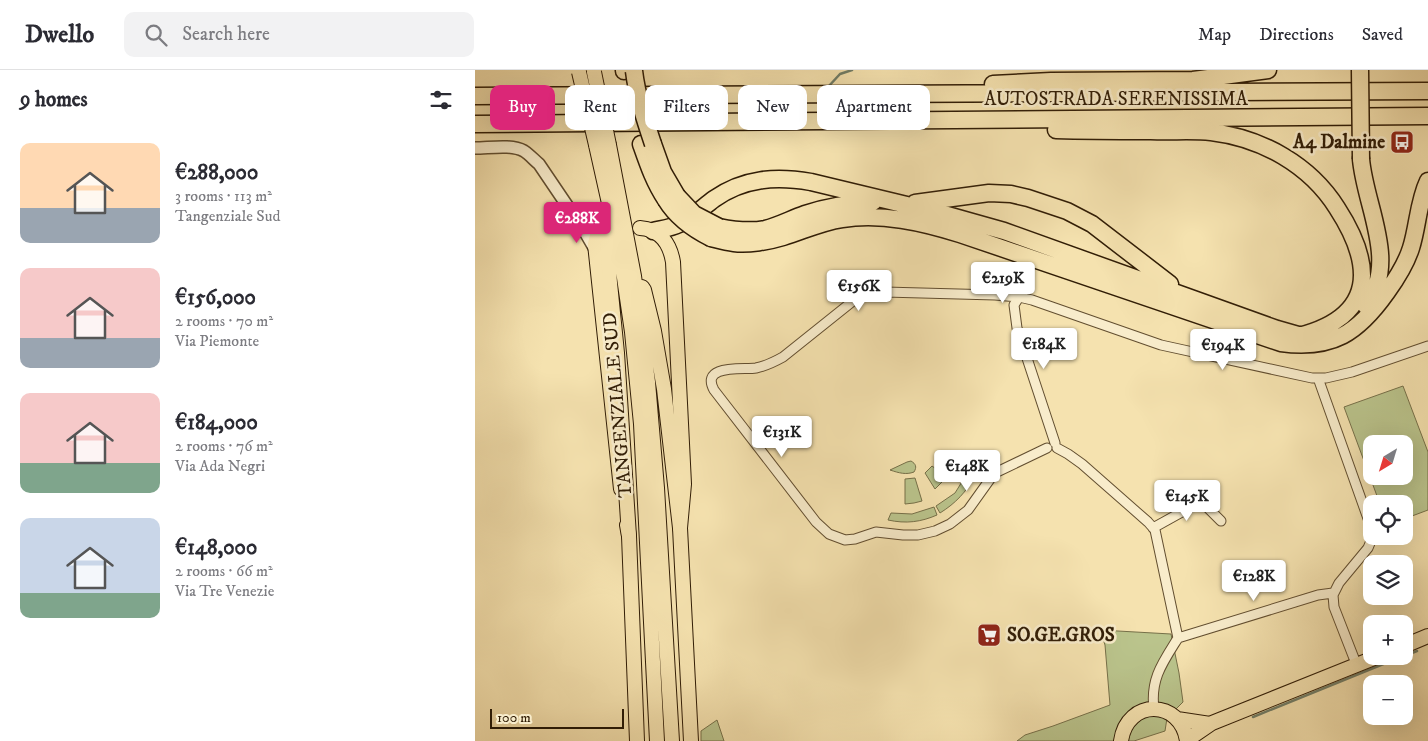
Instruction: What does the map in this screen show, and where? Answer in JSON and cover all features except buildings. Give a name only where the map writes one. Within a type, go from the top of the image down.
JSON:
[{"type":"highway","points":[[930,90],[1012,82],[1205,79],[1268,70]]},
{"type":"highway","points":[[1332,340],[1369,303],[1377,287],[1379,272],[1380,257],[1377,232],[1364,182],[1361,159],[1361,70]]},
{"type":"highway","points":[[629,71],[625,87],[631,112],[647,144],[649,169],[657,187],[671,198],[679,217],[690,227],[715,233],[735,244],[783,238],[824,223],[843,219],[864,217],[913,222],[959,234],[1281,343],[1298,345],[1324,343],[1350,332],[1363,322],[1382,299],[1408,257],[1415,234],[1422,198],[1428,182]]},
{"type":"highway","name":"AUTOSTRADA SERENISSIMA","points":[[930,94],[1428,91]]},
{"type":"highway","name":"AUTOSTRADA SERENISSIMA","points":[[475,96],[817,94]]},
{"type":"highway","name":"AUTOSTRADA SERENISSIMA","points":[[475,124],[1428,116]]},
{"type":"highway","points":[[932,120],[1021,129],[1211,132],[1244,139],[1281,155],[1310,176],[1335,205],[1353,236],[1361,266],[1362,278],[1359,290],[1346,312],[1337,321],[1325,328],[1299,336]]},
{"type":"highway","points":[[647,230],[666,228],[679,224],[734,188],[772,178],[791,178],[897,202],[1011,234],[1299,336],[1322,337],[1345,327]]},
{"type":"highway","points":[[715,233],[765,229],[832,207],[866,202],[923,203],[971,195],[1011,194],[1067,211],[1092,224],[1161,278],[1196,300]]},
{"type":"main road","name":"TANGENZIALE SUD","points":[[586,71],[634,276],[650,401],[672,741]]},
{"type":"main road","name":"TANGENZIALE SUD","points":[[602,145],[600,164],[621,257],[632,332],[641,424],[657,741]]},
{"type":"main road","points":[[600,164],[605,202],[617,353],[629,536],[637,741]]},
{"type":"main road","points":[[647,230],[667,243],[673,262],[684,484],[681,528]]},
{"type":"main road","points":[[601,231],[595,240],[596,252],[618,476],[629,536]]},
{"type":"main road","points":[[634,276],[644,290],[664,389],[681,528],[691,741]]},
{"type":"main road","points":[[1413,642],[1428,636]]},
{"type":"main road","points":[[1119,738],[1128,721],[1136,714],[1154,709],[1168,712],[1177,719],[1185,730],[1187,740],[1211,724],[1363,663]]},
{"type":"main road","points":[[1177,719],[1211,724]]},
{"type":"street","points":[[475,148],[510,148],[522,150],[531,156],[539,164],[596,252]]},
{"type":"street","points":[[579,224],[590,230],[601,231]]},
{"type":"street","points":[[1052,445],[995,473],[968,510],[942,528],[925,534],[911,535],[876,532],[855,539],[845,540],[829,534],[816,522],[714,390],[711,379],[723,370],[757,368],[778,360],[853,301],[869,294],[890,292],[1019,297],[1161,345],[1301,376],[1318,378],[1352,372],[1428,346]]},
{"type":"street","points":[[1019,297],[1015,305],[1017,328],[1050,427],[1052,445]]},
{"type":"street","points":[[1318,378],[1363,505]]},
{"type":"street","points":[[1052,445],[1087,468],[1153,528],[1157,537],[1178,638]]},
{"type":"street","points":[[1153,528],[1198,503],[1205,505],[1221,521]]},
{"type":"street","points":[[1357,666],[1334,606],[1333,593],[1370,545]]},
{"type":"street","points":[[1154,709],[1153,687],[1156,676],[1178,638],[1318,594],[1333,593]]},
{"type":"green space","points":[[1403,386],[1428,452],[1428,510],[1413,516],[1413,495],[1377,495],[1373,485],[1413,485],[1413,435],[1363,435],[1363,458],[1344,407]]},
{"type":"green space","points":[[911,461],[915,466],[914,472],[902,473],[890,470],[907,462]]},
{"type":"green space","points":[[932,466],[947,477],[935,489],[925,473]]},
{"type":"green space","points":[[968,472],[975,476],[968,487],[956,501],[940,513],[936,506],[955,493]]},
{"type":"green space","points":[[915,478],[922,501],[905,504],[905,479]]},
{"type":"green space","points":[[934,507],[937,515],[925,519],[913,522],[888,520],[891,513],[912,514]]},
{"type":"green space","points":[[1100,630],[1171,634],[1183,702],[1167,718],[1165,731],[1134,741],[1017,741],[1025,735],[1110,705],[1105,645]]},
{"type":"green space","points":[[717,720],[724,741],[701,741],[701,731]]},
{"type":"waterway","points":[[830,85],[840,74],[852,70]]},
{"type":"waterway","points":[[1413,653],[1417,651]]},
{"type":"waterway","points":[[1253,717],[1381,665]]},
{"type":"place","name":"A4 Dalmine","points":[[1402,142]]},
{"type":"place","name":"SO.GE.GROS","points":[[989,635]]}]
